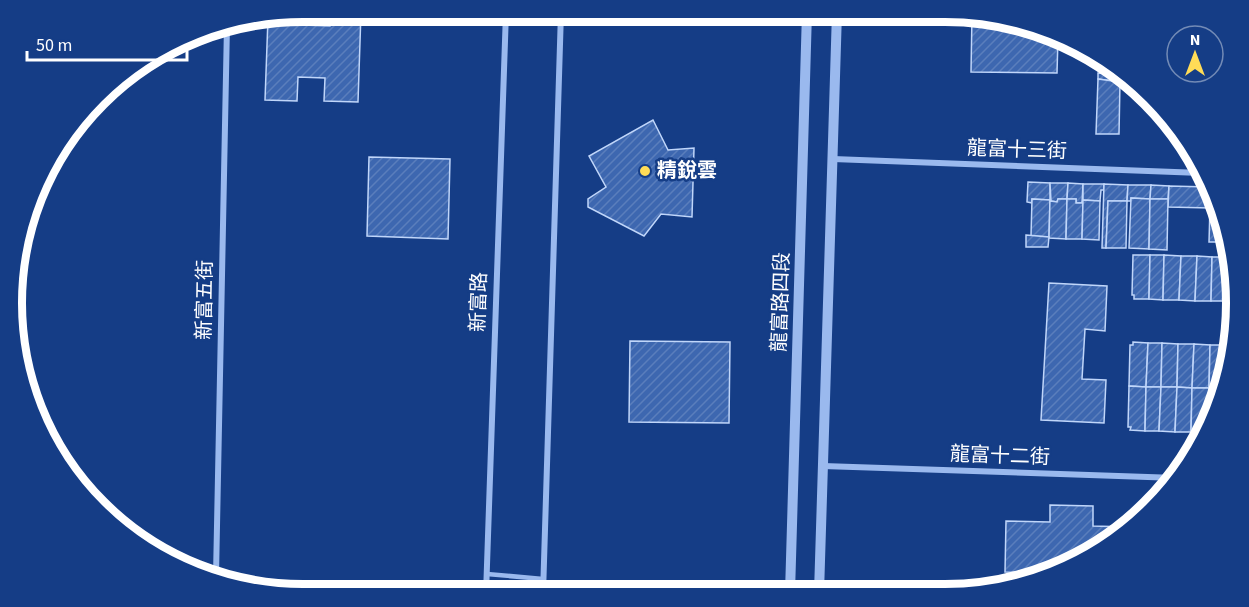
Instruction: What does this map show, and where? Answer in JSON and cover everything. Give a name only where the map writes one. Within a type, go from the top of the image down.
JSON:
[{"type":"street","name":"新富路","points":[[486,584],[506,23]]},
{"type":"street","points":[[543,584],[561,23]]},
{"type":"street","name":"龍富路四段","points":[[790,584],[807,23]]},
{"type":"street","points":[[819,584],[837,23]]},
{"type":"street","name":"新富五街","points":[[216,571],[227,33]]},
{"type":"street","name":"龍富十三街","points":[[832,159],[1195,174]]},
{"type":"street","name":"龍富十二街","points":[[823,466],[1166,478]]},
{"type":"lane","points":[[487,574],[543,579]]},
{"type":"building","points":[[303,23],[303,25],[330,26],[330,23],[361,23],[358,102],[324,101],[325,78],[298,77],[297,101],[265,100],[268,25]]},
{"type":"building","points":[[972,24],[1018,32],[1058,46],[1057,73],[971,72]]},
{"type":"building","points":[[1098,73],[1107,73],[1118,82],[1098,79]]},
{"type":"building","points":[[1098,79],[1118,82],[1120,83],[1119,134],[1096,134]]},
{"type":"building","name":"精銳雲","points":[[653,120],[668,150],[694,148],[692,217],[661,214],[644,236],[588,207],[588,199],[606,187],[589,156]]},
{"type":"building","points":[[369,157],[450,159],[448,239],[367,236]]},
{"type":"building","points":[[1028,182],[1050,183],[1050,200],[1032,199],[1032,203],[1027,202]]},
{"type":"building","points":[[1050,183],[1068,183],[1067,199],[1051,201]]},
{"type":"building","points":[[1068,183],[1083,184],[1082,203],[1076,203],[1076,199],[1067,199]]},
{"type":"building","points":[[1083,184],[1104,184],[1100,201],[1083,200]]},
{"type":"building","points":[[1104,184],[1128,185],[1127,201],[1108,201],[1106,248],[1102,248]]},
{"type":"building","points":[[1128,185],[1151,185],[1150,199],[1131,198],[1131,201],[1127,201]]},
{"type":"building","points":[[1151,185],[1169,186],[1168,199],[1150,199]]},
{"type":"building","points":[[1169,186],[1201,187],[1210,208],[1168,207]]},
{"type":"building","points":[[1131,198],[1150,199],[1149,249],[1129,248]]},
{"type":"building","points":[[1032,199],[1050,200],[1049,237],[1031,236]]},
{"type":"building","points":[[1050,199],[1057,202],[1058,199],[1067,199],[1066,239],[1049,238]]},
{"type":"building","points":[[1067,199],[1076,199],[1076,203],[1082,203],[1083,200],[1082,239],[1066,239]]},
{"type":"building","points":[[1150,199],[1168,199],[1167,250],[1149,249]]},
{"type":"building","points":[[1083,200],[1100,201],[1099,240],[1082,239]]},
{"type":"building","points":[[1108,201],[1127,201],[1126,248],[1106,248]]},
{"type":"building","points":[[1210,208],[1219,242],[1209,242]]},
{"type":"building","points":[[1026,235],[1049,237],[1048,247],[1026,247]]},
{"type":"building","points":[[1133,255],[1150,255],[1149,299],[1134,299],[1132,295]]},
{"type":"building","points":[[1150,255],[1164,255],[1163,300],[1149,299]]},
{"type":"building","points":[[1164,255],[1181,256],[1179,300],[1163,300]]},
{"type":"building","points":[[1181,256],[1197,256],[1195,301],[1179,300]]},
{"type":"building","points":[[1197,256],[1212,257],[1211,301],[1195,301]]},
{"type":"building","points":[[1212,257],[1222,257],[1226,301],[1211,301]]},
{"type":"building","points":[[1049,283],[1107,286],[1105,331],[1085,329],[1082,379],[1106,380],[1104,423],[1041,420]]},
{"type":"building","points":[[630,341],[730,342],[729,423],[629,422]]},
{"type":"building","points":[[1133,342],[1148,343],[1146,387],[1129,386],[1130,345],[1133,345]]},
{"type":"building","points":[[1148,343],[1162,343],[1161,387],[1146,387]]},
{"type":"building","points":[[1162,343],[1178,344],[1177,387],[1161,387]]},
{"type":"building","points":[[1178,344],[1194,344],[1192,388],[1177,387]]},
{"type":"building","points":[[1194,344],[1210,345],[1209,388],[1192,388]]},
{"type":"building","points":[[1210,345],[1223,345],[1214,388],[1209,388]]},
{"type":"building","points":[[1129,386],[1146,387],[1145,431],[1130,430],[1131,427],[1128,427]]},
{"type":"building","points":[[1146,387],[1161,387],[1159,431],[1145,431]]},
{"type":"building","points":[[1161,387],[1177,387],[1175,432],[1159,431]]},
{"type":"building","points":[[1177,387],[1192,388],[1191,432],[1175,432]]},
{"type":"building","points":[[1192,388],[1209,388],[1208,403],[1196,432],[1191,432]]},
{"type":"building","points":[[1209,388],[1214,388],[1212,394],[1209,402]]},
{"type":"building","points":[[1050,505],[1093,506],[1093,526],[1116,527],[1070,556],[1036,570],[1027,573],[1005,572],[1006,521],[1050,522]]},
{"type":"place","name":"精銳雲","points":[[645,171]]}]
